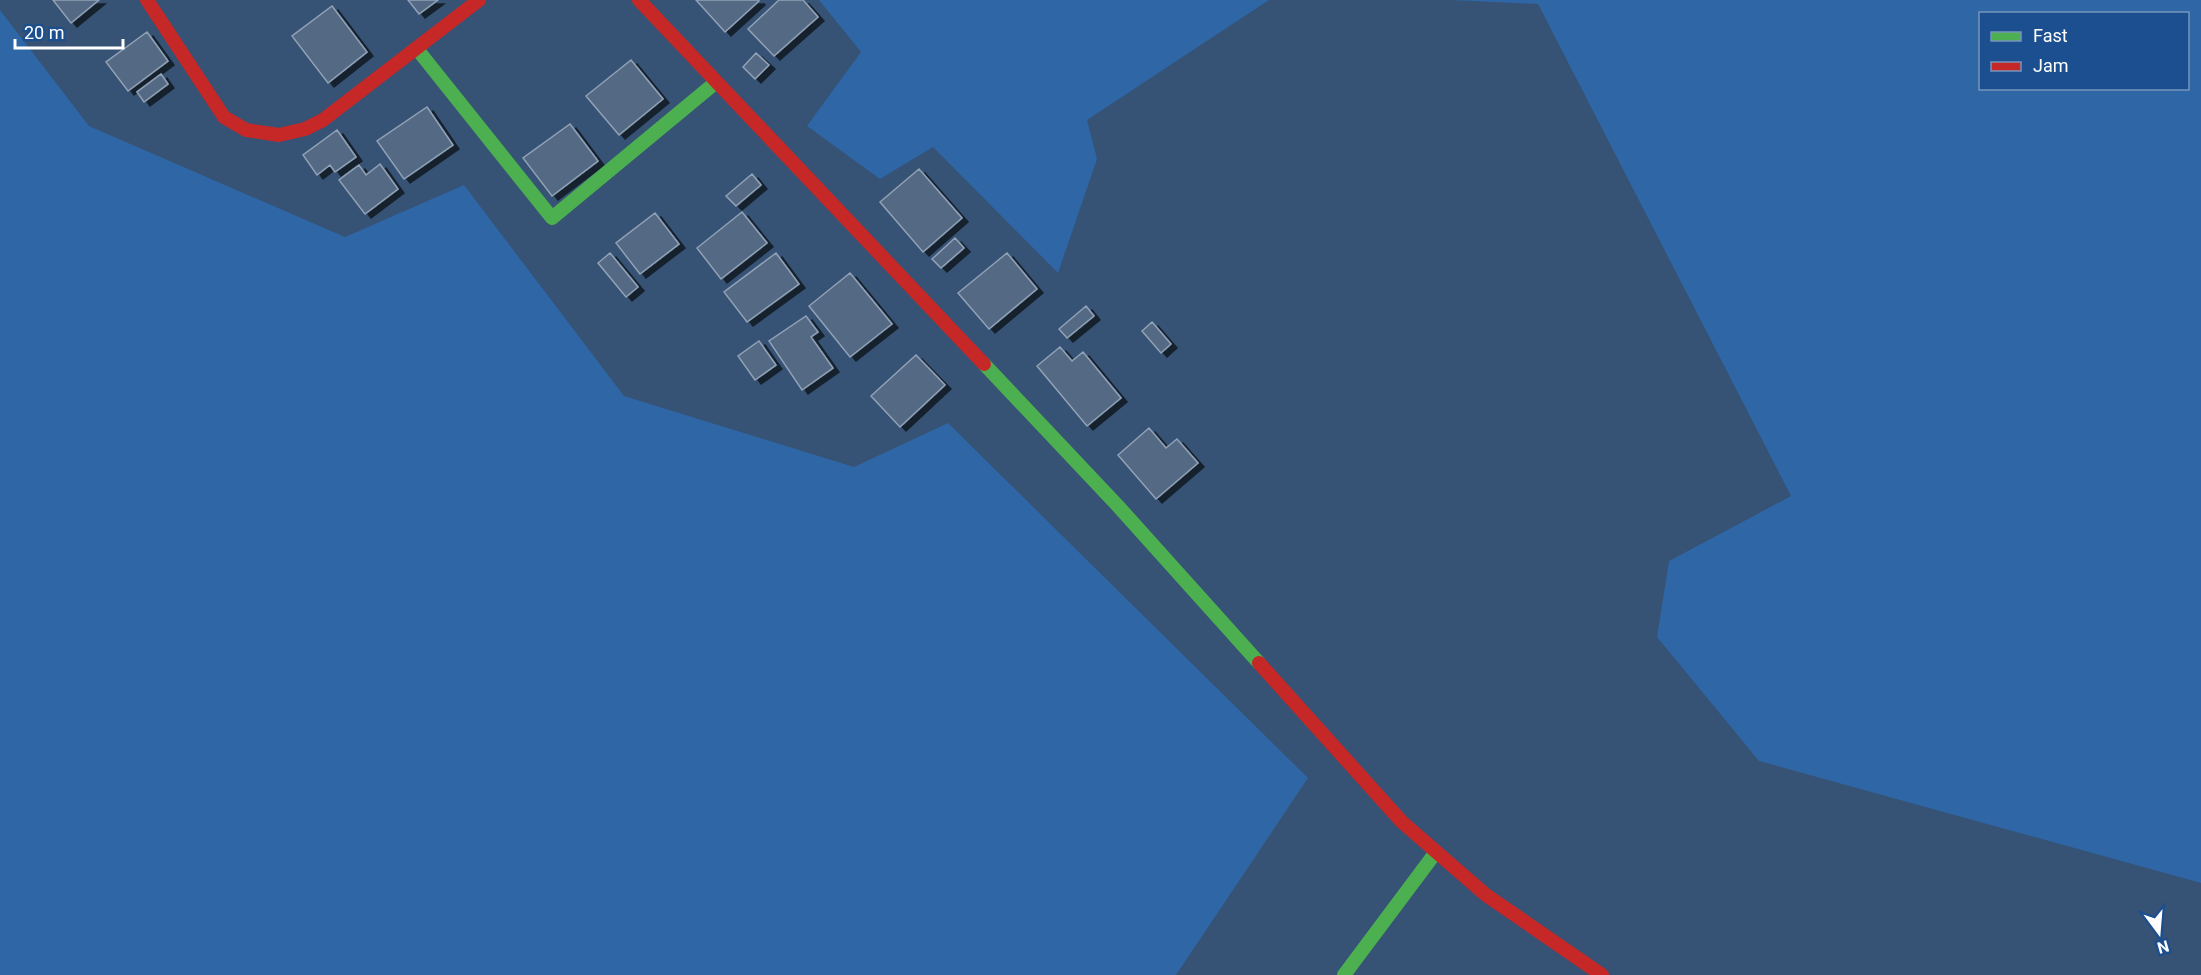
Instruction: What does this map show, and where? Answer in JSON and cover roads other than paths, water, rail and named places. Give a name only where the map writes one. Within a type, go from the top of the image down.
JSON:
[{"type":"street","points":[[147,0],[224,117],[246,130],[279,135],[305,129],[323,120],[417,50],[479,0]]},
{"type":"street","points":[[639,0],[1118,506],[1402,822],[1486,895],[1602,975]]},
{"type":"street","points":[[417,50],[552,218],[715,82]]},
{"type":"street","points":[[1344,975],[1436,852]]}]
